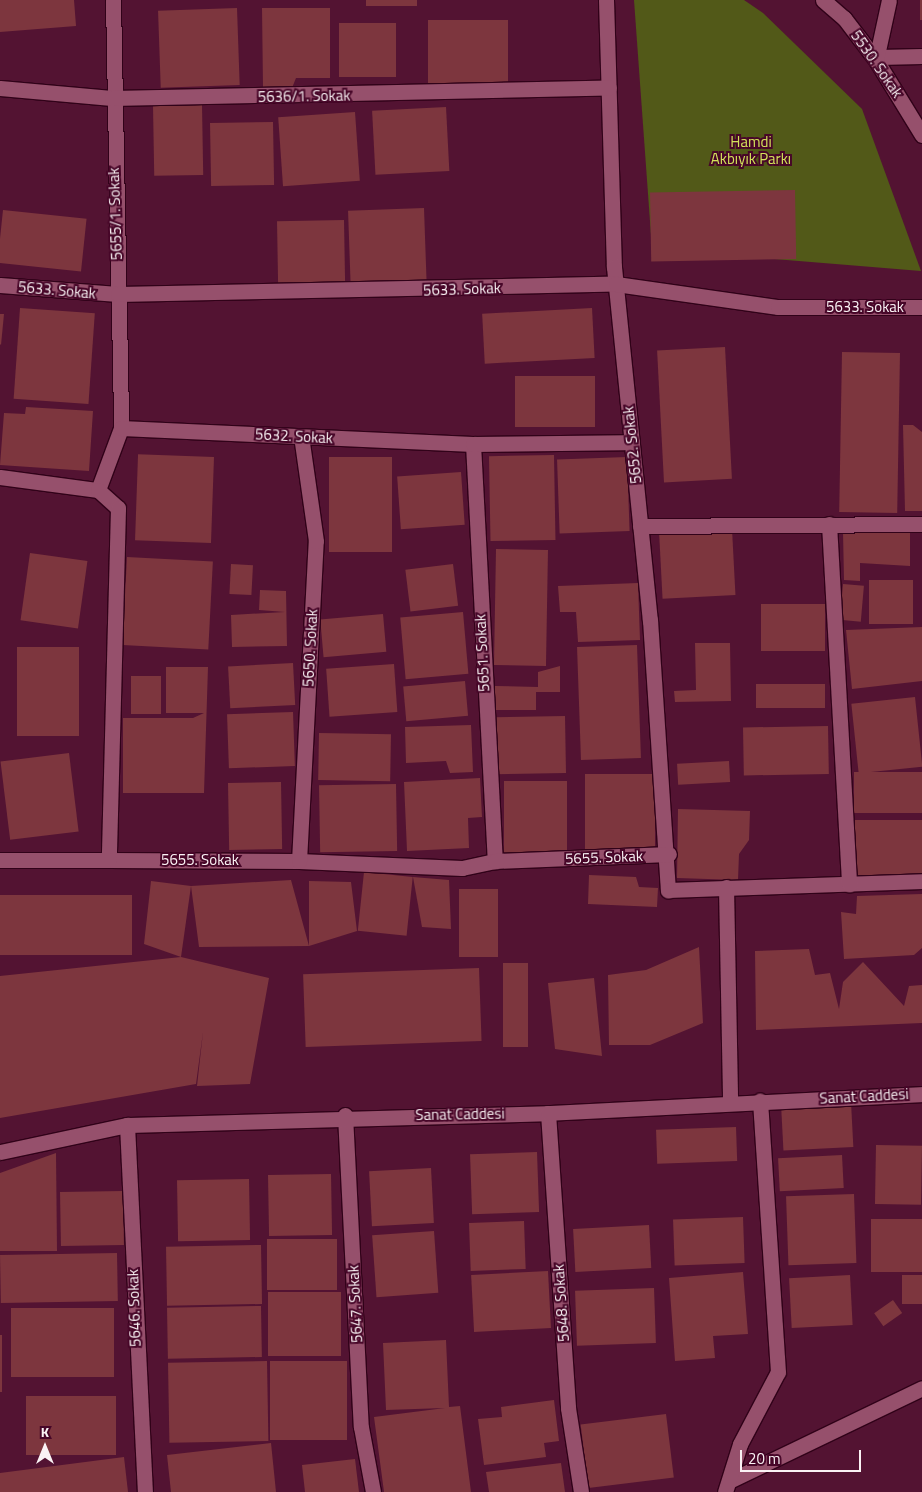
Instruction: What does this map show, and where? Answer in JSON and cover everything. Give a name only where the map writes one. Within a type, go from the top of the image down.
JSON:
[{"type":"street","name":"5655/1. Sokak","points":[[113,0],[112,98],[121,428]]},
{"type":"street","name":"5652. Sokak","points":[[606,0],[616,284],[669,854],[668,890],[726,887]]},
{"type":"street","name":"5530. Sokak","points":[[824,0],[877,58],[922,135]]},
{"type":"street","points":[[889,0],[877,58],[922,56]]},
{"type":"street","name":"5636/1. Sokak","points":[[0,88],[112,98],[609,88]]},
{"type":"street","name":"5633. Sokak","points":[[0,285],[118,294],[616,284],[778,307],[922,308]]},
{"type":"street","points":[[98,490],[121,428]]},
{"type":"street","name":"5632. Sokak","points":[[121,428],[474,444],[632,442]]},
{"type":"street","name":"5650. Sokak","points":[[299,861],[316,541],[301,436]]},
{"type":"street","name":"5651. Sokak","points":[[474,444],[495,862]]},
{"type":"street","points":[[0,477],[98,490],[118,508],[109,860]]},
{"type":"street","points":[[829,524],[849,884]]},
{"type":"street","points":[[640,526],[922,524]]},
{"type":"street","name":"5655. Sokak","points":[[0,860],[299,861],[462,868],[495,862],[669,854]]},
{"type":"street","points":[[730,1103],[726,887],[922,881]]},
{"type":"street","name":"Sanat Caddesi","points":[[0,1152],[127,1124],[345,1115],[548,1113],[922,1094]]},
{"type":"street","points":[[727,1486],[740,1444],[778,1372],[760,1101]]},
{"type":"street","name":"5648. Sokak","points":[[548,1113],[568,1408],[581,1492]]},
{"type":"street","name":"5647. Sokak","points":[[345,1115],[361,1427],[373,1492]]},
{"type":"street","name":"5646. Sokak","points":[[127,1124],[139,1453],[145,1492]]},
{"type":"street","points":[[727,1486],[922,1388]]},
{"type":"green space","name":"Hamdi Akbıyık Parkı","points":[[634,0],[744,0],[763,13],[862,109],[921,271],[652,249]]},
{"type":"building","points":[[0,0],[74,0],[76,26],[0,32]]},
{"type":"building","points":[[366,0],[417,0],[417,6],[366,6]]},
{"type":"building","points":[[920,0],[922,0],[922,20],[920,20]]},
{"type":"building","points":[[237,8],[240,85],[161,88],[158,11]]},
{"type":"building","points":[[262,8],[330,8],[330,78],[296,78],[292,88],[263,88]]},
{"type":"building","points":[[428,20],[508,20],[508,83],[428,83]]},
{"type":"building","points":[[339,23],[396,23],[396,77],[339,77]]},
{"type":"building","points":[[202,105],[203,175],[154,176],[153,106]]},
{"type":"building","points":[[446,107],[449,171],[375,175],[372,111]]},
{"type":"building","points":[[355,112],[360,181],[283,186],[278,117]]},
{"type":"building","points":[[273,122],[274,185],[211,186],[210,123]]},
{"type":"building","points":[[795,190],[796,259],[651,262],[650,193]]},
{"type":"building","points":[[424,208],[427,284],[351,287],[348,211]]},
{"type":"building","points":[[3,210],[87,219],[81,271],[0,263]]},
{"type":"building","points":[[344,220],[345,283],[278,284],[277,221]]},
{"type":"building","points":[[20,308],[95,313],[88,404],[14,399]]},
{"type":"building","points":[[592,308],[595,358],[485,364],[482,314]]},
{"type":"building","points":[[0,314],[4,314],[1,345],[0,344]]},
{"type":"building","points":[[725,347],[732,479],[664,482],[657,351]]},
{"type":"building","points":[[842,352],[900,353],[897,513],[839,512]]},
{"type":"building","points":[[515,376],[595,376],[595,427],[515,427]]},
{"type":"building","points":[[26,407],[93,411],[89,471],[0,465],[4,413],[25,414]]},
{"type":"building","points":[[903,425],[913,425],[922,432],[922,511],[905,511]]},
{"type":"building","points":[[138,454],[214,457],[211,543],[135,540]]},
{"type":"building","points":[[554,455],[555,540],[490,541],[489,456]]},
{"type":"building","points":[[329,457],[392,457],[392,552],[329,552]]},
{"type":"building","points":[[627,457],[630,531],[560,533],[557,459]]},
{"type":"building","points":[[461,472],[465,525],[401,529],[397,476]]},
{"type":"building","points":[[732,529],[735,595],[663,599],[659,533]]},
{"type":"building","points":[[843,532],[910,533],[910,566],[860,563],[860,581],[844,580]]},
{"type":"building","points":[[496,549],[548,550],[546,666],[494,665]]},
{"type":"building","points":[[30,553],[87,561],[78,628],[21,620]]},
{"type":"building","points":[[127,557],[213,562],[208,649],[122,645]]},
{"type":"building","points":[[231,564],[253,565],[251,595],[229,594]]},
{"type":"building","points":[[453,564],[458,606],[410,612],[405,570]]},
{"type":"building","points":[[869,580],[913,580],[913,624],[869,624]]},
{"type":"building","points":[[638,583],[640,640],[578,642],[576,612],[560,612],[558,586]]},
{"type":"building","points":[[843,584],[864,586],[861,622],[840,620]]},
{"type":"building","points":[[260,590],[286,591],[287,646],[232,647],[231,615],[285,612],[259,610]]},
{"type":"building","points":[[761,604],[825,604],[825,651],[761,651]]},
{"type":"building","points":[[463,612],[468,674],[406,679],[400,617]]},
{"type":"building","points":[[383,614],[386,652],[324,657],[320,619]]},
{"type":"building","points":[[922,627],[922,681],[852,689],[846,630]]},
{"type":"building","points":[[695,643],[730,643],[731,701],[675,702],[674,691],[696,690]]},
{"type":"building","points":[[637,645],[641,758],[581,760],[577,647]]},
{"type":"building","points":[[17,647],[79,647],[79,736],[17,736]]},
{"type":"building","points":[[293,663],[295,705],[230,708],[228,666]]},
{"type":"building","points":[[394,664],[397,712],[330,717],[326,669]]},
{"type":"building","points":[[560,666],[560,692],[536,692],[536,710],[495,710],[495,686],[538,687],[538,672]]},
{"type":"building","points":[[166,667],[208,667],[204,793],[123,793],[123,718],[193,718],[204,713],[166,713]]},
{"type":"building","points":[[131,676],[161,676],[161,714],[131,714]]},
{"type":"building","points":[[465,681],[468,716],[406,721],[403,686]]},
{"type":"building","points":[[756,684],[825,684],[825,708],[756,708]]},
{"type":"building","points":[[915,697],[922,767],[859,773],[851,704]]},
{"type":"building","points":[[293,712],[295,766],[229,768],[227,714]]},
{"type":"building","points":[[565,716],[566,773],[495,774],[494,717]]},
{"type":"building","points":[[471,725],[473,772],[450,773],[446,761],[406,763],[405,727]]},
{"type":"building","points":[[828,726],[829,774],[744,775],[743,727]]},
{"type":"building","points":[[319,733],[391,734],[390,781],[318,780]]},
{"type":"building","points":[[69,753],[79,831],[10,840],[1,761]]},
{"type":"building","points":[[729,761],[730,782],[678,785],[677,764]]},
{"type":"building","points":[[854,772],[922,772],[922,813],[854,813]]},
{"type":"building","points":[[585,774],[655,774],[655,849],[585,849]]},
{"type":"building","points":[[480,778],[482,817],[468,818],[469,848],[407,851],[404,782]]},
{"type":"building","points":[[504,781],[567,781],[567,853],[504,853]]},
{"type":"building","points":[[281,782],[282,849],[229,850],[228,783]]},
{"type":"building","points":[[396,784],[397,851],[320,852],[319,785]]},
{"type":"building","points":[[678,809],[750,811],[749,840],[739,854],[738,880],[677,878]]},
{"type":"building","points":[[855,820],[922,820],[922,877],[855,877]]},
{"type":"building","points":[[364,872],[413,877],[407,936],[358,931]]},
{"type":"building","points":[[589,875],[636,877],[639,887],[658,888],[657,907],[588,904]]},
{"type":"building","points":[[413,877],[449,880],[451,929],[422,927]]},
{"type":"building","points":[[291,880],[309,946],[199,947],[191,886]]},
{"type":"building","points":[[151,881],[191,886],[181,957],[144,944]]},
{"type":"building","points":[[309,881],[351,882],[357,931],[309,946]]},
{"type":"building","points":[[459,889],[498,889],[498,957],[459,957]]},
{"type":"building","points":[[922,894],[922,948],[914,955],[844,959],[841,912],[856,914],[857,896]]},
{"type":"building","points":[[0,895],[132,895],[132,955],[0,955]]},
{"type":"building","points":[[699,947],[703,1023],[650,1045],[609,1045],[608,975],[646,970]]},
{"type":"building","points":[[809,949],[815,975],[830,973],[839,1009],[843,982],[863,962],[904,1006],[909,986],[922,985],[922,1023],[756,1030],[755,951]]},
{"type":"building","points":[[181,957],[269,978],[250,1084],[197,1086],[203,1032],[196,1084],[0,1118],[0,976]]},
{"type":"building","points":[[503,963],[528,963],[528,1047],[503,1047]]},
{"type":"building","points":[[479,968],[482,1041],[306,1047],[303,974]]},
{"type":"building","points":[[594,978],[602,1056],[555,1049],[548,983]]},
{"type":"building","points":[[851,1102],[853,1147],[783,1151],[781,1106]]},
{"type":"building","points":[[736,1127],[737,1161],[657,1164],[656,1130]]},
{"type":"building","points":[[876,1145],[922,1146],[921,1205],[875,1204]]},
{"type":"building","points":[[537,1152],[539,1212],[472,1214],[470,1154]]},
{"type":"building","points":[[56,1153],[57,1251],[0,1251],[0,1173]]},
{"type":"building","points":[[842,1155],[844,1188],[780,1191],[778,1158]]},
{"type":"building","points":[[431,1168],[434,1223],[372,1226],[369,1171]]},
{"type":"building","points":[[331,1174],[332,1235],[269,1236],[268,1175]]},
{"type":"building","points":[[249,1179],[250,1240],[178,1241],[177,1180]]},
{"type":"building","points":[[123,1191],[124,1245],[61,1246],[60,1192]]},
{"type":"building","points":[[854,1194],[856,1263],[788,1265],[786,1196]]},
{"type":"building","points":[[743,1217],[745,1263],[675,1265],[673,1219]]},
{"type":"building","points":[[871,1219],[922,1219],[922,1272],[871,1272]]},
{"type":"building","points":[[524,1221],[526,1269],[471,1271],[469,1223]]},
{"type":"building","points":[[649,1225],[651,1268],[575,1272],[573,1229]]},
{"type":"building","points":[[434,1231],[438,1293],[376,1297],[372,1235]]},
{"type":"building","points":[[267,1239],[337,1239],[337,1290],[267,1290]]},
{"type":"building","points":[[261,1245],[262,1304],[167,1306],[166,1247]]},
{"type":"building","points":[[117,1253],[118,1301],[1,1303],[0,1255]]},
{"type":"building","points":[[548,1271],[551,1328],[474,1332],[471,1275]]},
{"type":"building","points":[[743,1272],[748,1334],[713,1336],[715,1358],[675,1361],[669,1278]]},
{"type":"building","points":[[850,1275],[853,1325],[792,1328],[789,1278]]},
{"type":"building","points":[[902,1275],[922,1275],[922,1304],[902,1304]]},
{"type":"building","points":[[654,1288],[656,1343],[577,1346],[575,1291]]},
{"type":"building","points":[[268,1292],[341,1292],[341,1356],[268,1356]]},
{"type":"building","points":[[893,1300],[902,1313],[883,1326],[874,1313]]},
{"type":"building","points":[[261,1306],[262,1357],[168,1359],[167,1308]]},
{"type":"building","points":[[11,1308],[114,1308],[114,1377],[11,1377]]},
{"type":"building","points":[[0,1335],[2,1335],[2,1392],[0,1392]]},
{"type":"building","points":[[446,1340],[449,1407],[460,1406],[471,1492],[384,1492],[374,1417],[445,1408],[386,1410],[383,1343]]},
{"type":"building","points":[[267,1361],[268,1441],[169,1443],[168,1363]]},
{"type":"building","points":[[270,1361],[347,1361],[347,1440],[270,1440]]},
{"type":"building","points":[[26,1396],[116,1396],[116,1455],[26,1455]]},
{"type":"building","points":[[554,1400],[559,1441],[544,1443],[546,1457],[484,1465],[478,1419],[502,1417],[501,1407]]},
{"type":"building","points":[[666,1414],[674,1478],[588,1488],[581,1424]]},
{"type":"building","points":[[271,1443],[276,1492],[171,1492],[167,1455]]},
{"type":"building","points":[[124,1457],[128,1492],[0,1492],[0,1473]]},
{"type":"building","points":[[355,1459],[359,1492],[305,1492],[302,1465]]},
{"type":"building","points":[[561,1463],[565,1492],[489,1492],[486,1472]]}]
